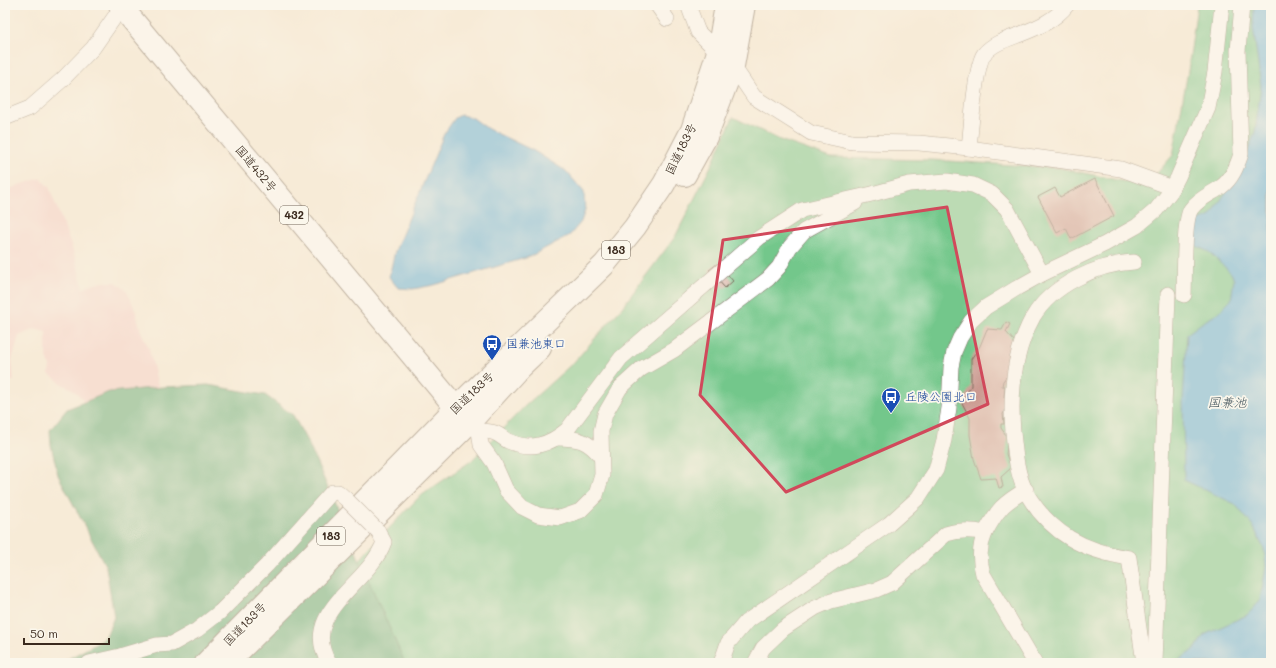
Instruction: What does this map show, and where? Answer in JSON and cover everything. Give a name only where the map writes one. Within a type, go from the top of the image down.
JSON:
[{"type":"highway","name":"国道432号","points":[[122,5],[266,182],[468,420]]},
{"type":"highway","name":"国道183号","points":[[725,59],[726,5]]},
{"type":"highway","name":"国道183号","points":[[227,663],[520,367],[616,273],[647,236],[675,194],[706,137],[725,59],[744,5]]},
{"type":"highway","name":"国道183号","points":[[206,663],[468,420]]},
{"type":"street","points":[[5,118],[30,108],[63,78],[93,48],[122,5]]},
{"type":"street","points":[[657,5],[667,19]]},
{"type":"street","points":[[688,5],[698,32],[725,59],[754,97],[811,133],[852,142],[919,143],[969,148],[1121,169],[1146,176],[1173,188]]},
{"type":"street","points":[[969,148],[979,68],[984,55],[995,45],[1046,24],[1061,13],[1067,5]]},
{"type":"street","points":[[721,663],[728,643],[746,622],[889,524],[918,498],[936,470],[944,440],[949,408],[951,367],[954,352],[960,338],[971,321],[986,307],[1042,274],[1105,244],[1137,226],[1156,210],[1173,188],[1208,108],[1215,72],[1222,5]]},
{"type":"street","points":[[1184,295],[1186,225],[1191,210],[1198,202],[1223,186],[1237,167],[1241,154],[1238,50],[1242,5]]},
{"type":"street","points":[[468,420],[516,444],[536,446],[557,438],[567,430],[621,358],[759,238],[802,210],[909,184],[947,181],[973,185],[992,194],[1007,209],[1042,274]]},
{"type":"street","points":[[468,420],[494,463],[506,490],[522,507],[538,515],[560,518],[580,511],[596,495],[602,475],[601,431],[605,414],[620,388],[641,369],[674,350],[768,279],[778,267],[790,247],[804,231],[872,194]]},
{"type":"street","points":[[1134,262],[1120,263],[1086,273],[1054,294],[1040,308],[1034,316],[1023,341],[1013,384],[1012,416],[1018,467],[1026,490],[1042,515],[1065,535],[1082,545],[1095,550],[1129,558],[1144,663]]},
{"type":"street","points":[[1155,663],[1168,294]]},
{"type":"street","points":[[557,438],[578,439],[587,442],[595,448],[601,457]]},
{"type":"street","points":[[1026,490],[1003,505],[996,513],[985,533],[979,553],[983,574],[1035,663]]},
{"type":"street","points":[[89,663],[157,645],[172,644],[197,630],[220,612],[267,565],[332,492],[338,492],[378,531],[384,542],[368,568],[325,619],[321,629],[321,638],[322,647],[329,663]]},
{"type":"street","points":[[755,663],[763,648],[783,629],[815,608],[831,601],[876,590],[892,583],[946,534],[964,531],[985,533]]},
{"type":"highlighted area","points":[[947,207],[988,404],[786,492],[700,395],[723,240]]},
{"type":"shaded area","points":[[40,178],[49,187],[72,248],[83,289],[90,285],[104,282],[116,282],[127,291],[149,349],[158,386],[153,394],[88,417],[82,398],[72,389],[62,384],[49,374],[50,366],[46,354],[46,332],[34,329],[19,336],[12,360],[14,381],[5,380],[5,190]]},
{"type":"green space","points":[[1197,5],[1271,5],[1271,663],[263,663],[274,655],[372,546],[419,497],[471,461],[525,406],[574,362],[620,310],[675,237],[714,160],[733,117],[780,140],[831,158],[932,160],[1060,168],[1146,186],[1173,155],[1188,71]]},
{"type":"green space","points":[[208,385],[265,395],[293,415],[309,445],[405,663],[60,663],[94,645],[106,636],[114,617],[106,567],[58,475],[51,445],[50,430],[67,409],[109,392]]},
{"type":"water","name":"国兼池","points":[[1254,5],[1271,5],[1271,663],[1175,663],[1196,648],[1204,635],[1247,615],[1254,608],[1260,600],[1266,567],[1264,549],[1253,526],[1235,504],[1184,480],[1183,400],[1187,334],[1217,314],[1231,300],[1234,279],[1231,273],[1209,252],[1196,246],[1189,229],[1193,223],[1211,216],[1242,166],[1255,132],[1261,86],[1253,27]]},
{"type":"water","points":[[461,115],[473,118],[488,129],[534,151],[566,171],[584,192],[585,210],[581,222],[570,235],[529,257],[434,285],[413,289],[398,288],[389,277],[395,251],[444,134],[455,118]]},
{"type":"building","points":[[1095,179],[1114,216],[1071,239],[1066,228],[1057,233],[1038,197],[1055,188],[1060,197]]},
{"type":"building","points":[[718,263],[733,281],[725,288],[709,270]]},
{"type":"building","points":[[1006,322],[1010,324],[1006,332],[1015,342],[1010,358],[1010,372],[1003,381],[1002,386],[1005,386],[1004,397],[1009,404],[1003,414],[1004,424],[1001,424],[1001,428],[1008,438],[1006,454],[1011,468],[1001,477],[1003,487],[999,488],[996,478],[981,479],[974,459],[970,435],[970,418],[962,403],[971,386],[971,359],[980,346],[987,329],[1002,330]]},
{"type":"place","name":"国兼池東口","points":[[492,361]]},
{"type":"place","name":"丘陵公園北口","points":[[891,414]]}]
